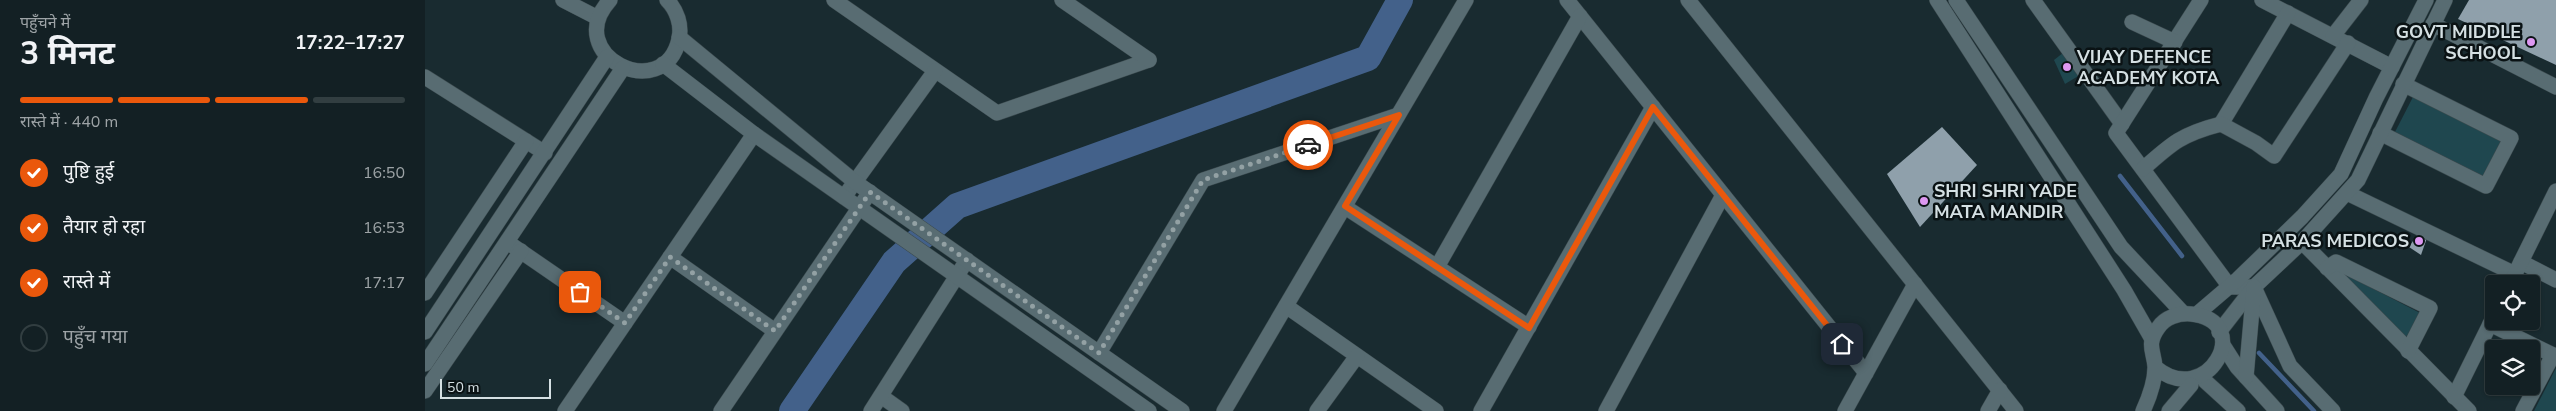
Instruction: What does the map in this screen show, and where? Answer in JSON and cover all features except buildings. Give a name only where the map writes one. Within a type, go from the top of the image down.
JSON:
[{"type":"street","points":[[563,0],[598,18]]},
{"type":"street","points":[[609,0],[598,18],[598,38],[607,57],[623,68],[643,71],[663,64],[676,47],[680,25],[677,13],[670,1]]},
{"type":"street","points":[[840,2],[997,113],[1149,60],[1062,0]]},
{"type":"street","points":[[1225,411],[1466,0]]},
{"type":"street","points":[[1567,0],[1866,373]]},
{"type":"street","points":[[1688,0],[2016,411]]},
{"type":"street","points":[[1937,0],[2097,249],[2152,339]]},
{"type":"street","points":[[1956,0],[2121,247],[2190,314],[2210,321],[2246,377],[2277,411]]},
{"type":"street","points":[[2033,0],[2122,124]]},
{"type":"street","points":[[2201,0],[2116,133],[2230,286]]},
{"type":"street","points":[[2262,0],[2285,8],[2392,67]]},
{"type":"street","points":[[2333,36],[2361,0]]},
{"type":"street","points":[[2238,411],[2198,383],[2177,384],[2164,378],[2155,367],[2151,353],[2152,339],[2159,326],[2169,317],[2190,314],[2230,286],[2302,217],[2341,174],[2426,0]]},
{"type":"street","points":[[2169,411],[2198,383],[2215,372],[2222,360],[2221,339],[2254,286],[2302,242],[2359,180],[2403,84],[2445,0]]},
{"type":"street","points":[[2221,124],[2285,8]]},
{"type":"street","points":[[1437,267],[1580,16]]},
{"type":"street","points":[[2132,22],[2175,42]]},
{"type":"street","points":[[2433,24],[2556,87]]},
{"type":"street","points":[[679,37],[855,182],[1182,411]]},
{"type":"street","points":[[2143,169],[2175,140],[2221,124],[2275,156],[2348,43]]},
{"type":"street","points":[[425,332],[607,57]]},
{"type":"street","points":[[663,64],[754,134],[1149,411]]},
{"type":"street","points":[[425,364],[623,68]]},
{"type":"street","points":[[844,197],[935,71]]},
{"type":"street","points":[[428,84],[526,140],[545,153]]},
{"type":"street","points":[[2380,133],[2486,186],[2511,138],[2403,84]]},
{"type":"street","points":[[1481,411],[1653,107]]},
{"type":"street","points":[[1099,353],[1203,180],[1399,115]]},
{"type":"street","points":[[565,411],[754,134]]},
{"type":"street","points":[[425,293],[526,140]]},
{"type":"street","points":[[2515,273],[2556,191]]},
{"type":"street","points":[[2347,193],[2515,273],[2556,280]]},
{"type":"street","points":[[1606,411],[1723,195]]},
{"type":"street","points":[[721,411],[775,331],[865,211],[874,196]]},
{"type":"street","points":[[1345,206],[1529,328]]},
{"type":"street","points":[[508,242],[625,323]]},
{"type":"street","points":[[2302,242],[2469,411]]},
{"type":"street","points":[[425,391],[521,251]]},
{"type":"street","points":[[670,257],[775,331]]},
{"type":"street","points":[[871,411],[963,258]]},
{"type":"street","points":[[2327,268],[2336,262],[2430,308],[2408,350]]},
{"type":"street","points":[[1845,411],[1915,284]]},
{"type":"street","points":[[2230,286],[2254,286]]},
{"type":"street","points":[[2246,377],[2254,286]]},
{"type":"street","points":[[2254,286],[2290,366],[2333,411]]},
{"type":"street","points":[[1286,306],[1436,411]]},
{"type":"street","points":[[2454,397],[2487,330]]},
{"type":"street","points":[[2509,330],[2554,356],[2523,411]]},
{"type":"street","points":[[1317,411],[1357,356]]},
{"type":"street","points":[[2143,411],[2150,396],[2155,367]]},
{"type":"street","points":[[1988,411],[2000,390]]},
{"type":"street","points":[[881,396],[902,411]]},
{"type":"shaded area","name":"VIJAY DEFENCE ACADEMY KOTA","points":[[2068,49],[2080,75],[2065,84],[2054,60]]},
{"type":"shaded area","points":[[2414,95],[2504,139],[2485,177],[2395,132]]},
{"type":"shaded area","points":[[2341,272],[2422,314],[2406,337]]},
{"type":"shaded area","points":[[2556,368],[2556,411],[2534,411]]},
{"type":"waterway","points":[[792,411],[894,262],[957,206],[1368,58],[1400,0]]},
{"type":"waterway","points":[[2120,176],[2182,256]]},
{"type":"waterway","points":[[2259,353],[2314,411]]},
{"type":"way so far","points":[[580,292],[625,323],[670,257],[775,331],[870,192],[1099,353],[1203,180],[1308,145]]},
{"type":"place","name":"GOVT MIDDLE SCHOOL","points":[[2531,42]]},
{"type":"place","name":"VIJAY DEFENCE ACADEMY KOTA","points":[[2067,67]]},
{"type":"place","name":"SHRI SHRI YADE MATA MANDIR","points":[[1924,201]]},
{"type":"place","name":"PARAS MEDICOS","points":[[2419,241]]},
{"type":"route","points":[[1308,145],[1399,115],[1345,206],[1529,328],[1653,107],[1842,344]]}]
